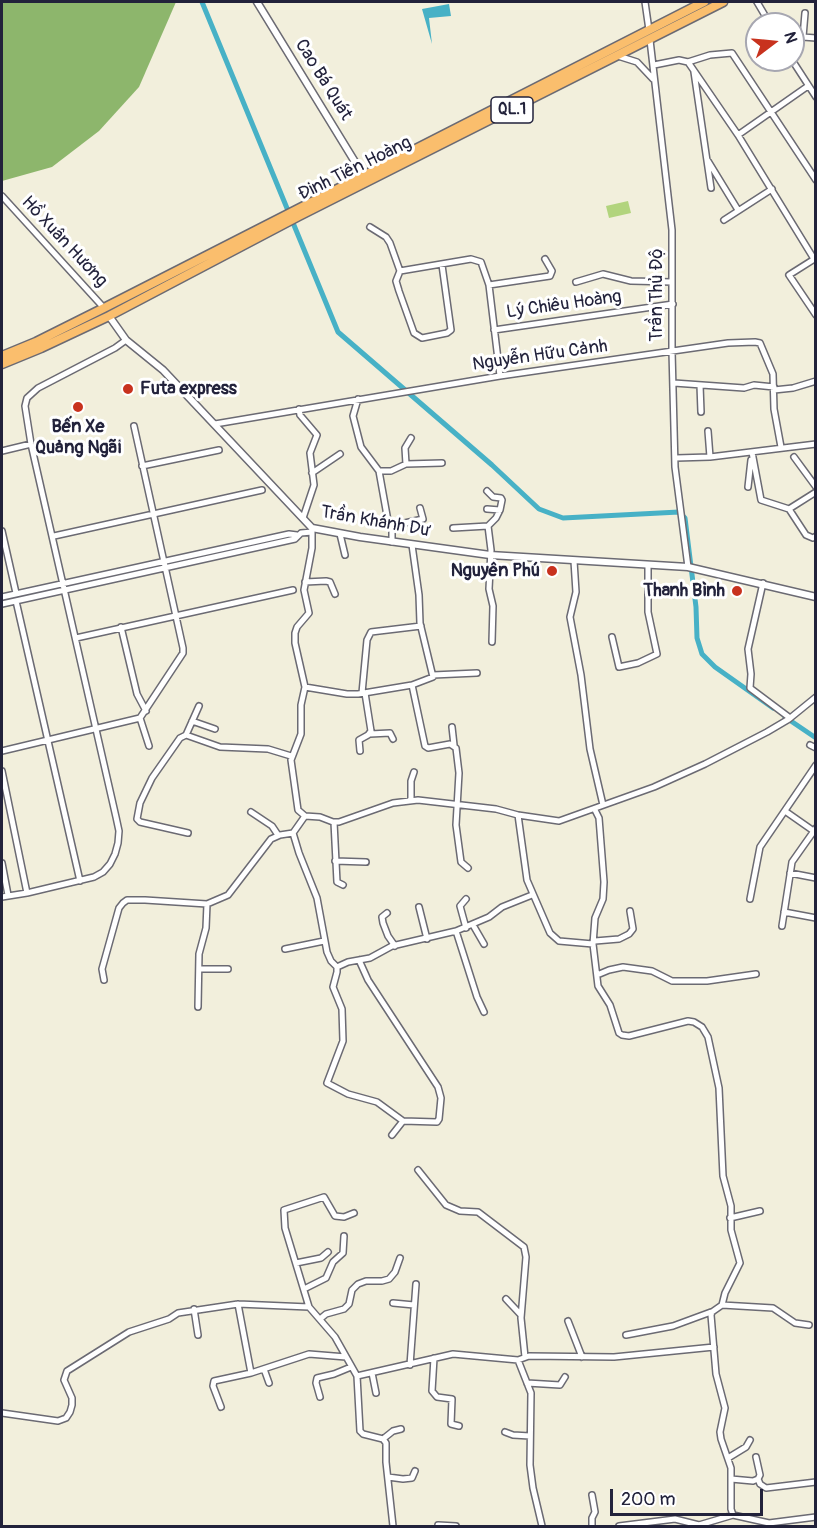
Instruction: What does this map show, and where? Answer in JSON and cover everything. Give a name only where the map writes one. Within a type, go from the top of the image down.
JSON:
[{"type":"highway","name":"Đinh Tiên Hoàng","points":[[298,213],[363,175],[618,56],[704,2]]},
{"type":"highway","name":"Đinh Tiên Hoàng","points":[[2,364],[40,348],[282,221],[650,35],[723,2]]},
{"type":"highway","name":"Đinh Tiên Hoàng","points":[[2,356],[107,312]]},
{"type":"street","name":"Cao Bá Quát","points":[[257,2],[363,175]]},
{"type":"street","name":"Trần Thủ Độ","points":[[645,2],[672,230],[675,467],[691,568]]},
{"type":"street","points":[[654,65],[679,60],[688,62],[710,55],[732,54],[816,180]]},
{"type":"street","points":[[618,56],[637,62],[654,80]]},
{"type":"street","points":[[688,62],[738,135],[815,258],[789,275],[816,315]]},
{"type":"street","points":[[693,70],[711,188]]},
{"type":"street","points":[[799,72],[816,97]]},
{"type":"street","points":[[738,135],[808,86]]},
{"type":"street","points":[[696,100],[701,96],[711,96]]},
{"type":"street","points":[[707,160],[738,210]]},
{"type":"street","points":[[724,220],[772,189]]},
{"type":"street","name":"Hồ Xuân Hương","points":[[2,196],[107,312]]},
{"type":"street","points":[[370,228],[386,237],[390,243],[400,271],[397,286],[414,333],[418,337],[426,338],[451,330],[442,265]]},
{"type":"street","points":[[400,271],[471,259],[482,264],[489,285],[500,376]]},
{"type":"street","points":[[489,285],[550,276],[552,271],[545,259]]},
{"type":"street","points":[[576,282],[603,274],[631,281],[672,282]]},
{"type":"street","name":"Lý Chiêu Hoàng","points":[[494,330],[673,304]]},
{"type":"street","name":"Trần Khánh Dư","points":[[107,312],[126,340],[163,370],[312,530],[490,555],[691,568],[764,583],[816,597]]},
{"type":"street","points":[[2,897],[80,881],[103,872],[115,854],[118,843],[119,831],[54,536],[31,444],[25,406],[31,393],[126,340]]},
{"type":"street","name":"Nguyễn Hữu Cảnh","points":[[358,399],[728,343],[760,343],[771,367],[774,389]]},
{"type":"street","points":[[674,383],[744,388],[754,385],[774,389],[793,388],[816,381]]},
{"type":"street","points":[[700,385],[701,412]]},
{"type":"street","points":[[774,389],[774,409],[781,447]]},
{"type":"street","points":[[215,424],[358,399],[353,416],[361,447],[379,471],[385,510],[391,526],[392,542]]},
{"type":"street","points":[[299,409],[300,415],[317,435],[310,453],[314,485],[303,518]]},
{"type":"street","points":[[2,751],[140,718],[183,653],[134,426]]},
{"type":"street","points":[[708,431],[710,457]]},
{"type":"street","points":[[406,464],[405,448],[411,438]]},
{"type":"street","points":[[2,451],[31,444]]},
{"type":"street","points":[[676,458],[710,457],[816,444]]},
{"type":"street","points":[[142,466],[219,450]]},
{"type":"street","points":[[748,487],[752,452]]},
{"type":"street","points":[[752,452],[761,500],[789,509],[806,535],[815,539]]},
{"type":"street","points":[[312,472],[340,454]]},
{"type":"street","points":[[794,457],[816,487]]},
{"type":"street","points":[[379,471],[391,471],[406,464],[441,463]]},
{"type":"street","points":[[54,536],[262,490]]},
{"type":"street","points":[[487,491],[501,498],[500,510],[488,526],[489,589],[494,606],[492,642]]},
{"type":"street","points":[[789,509],[816,492]]},
{"type":"street","points":[[391,526],[423,519],[420,508]]},
{"type":"street","points":[[487,509],[500,510]]},
{"type":"street","points":[[453,528],[488,526]]},
{"type":"street","points":[[2,597],[165,568],[295,538],[297,535],[312,530],[312,548],[304,590],[309,613],[297,627],[295,643],[305,687],[301,705],[300,741],[291,756],[300,823]]},
{"type":"street","points":[[2,531],[16,593]]},
{"type":"street","points":[[2,604],[163,560],[289,534],[297,535]]},
{"type":"street","points":[[340,534],[345,555]]},
{"type":"street","points":[[412,545],[421,626],[433,675]]},
{"type":"street","points":[[574,561],[576,592],[570,617],[590,749],[603,805]]},
{"type":"street","points":[[612,637],[620,667],[638,663],[657,654],[648,612],[648,566]]},
{"type":"street","points":[[306,582],[330,582],[335,594]]},
{"type":"street","points":[[764,583],[749,640],[750,688],[788,719]]},
{"type":"street","points":[[76,638],[293,590]]},
{"type":"street","points":[[16,601],[80,881]]},
{"type":"street","points":[[370,734],[364,693],[367,640],[370,632],[421,626]]},
{"type":"street","points":[[121,627],[137,694],[146,711]]},
{"type":"street","points":[[305,687],[347,694],[364,693],[412,685],[430,679],[433,675],[477,673]]},
{"type":"street","points":[[412,685],[425,746],[428,748],[454,745]]},
{"type":"street","points":[[298,810],[305,816],[320,817],[334,822],[393,803],[411,800],[496,809],[559,821],[654,788],[768,732],[816,697]]},
{"type":"street","points":[[188,833],[140,822],[137,819],[140,803],[152,778],[180,738],[186,735],[199,706]]},
{"type":"street","points":[[140,718],[149,746]]},
{"type":"street","points":[[192,720],[215,729]]},
{"type":"street","points":[[452,727],[459,773],[456,825],[461,859],[468,868]]},
{"type":"street","points":[[360,751],[359,740],[370,734],[390,733],[393,739]]},
{"type":"street","points":[[186,735],[220,747],[268,748],[291,756]]},
{"type":"street","points":[[750,899],[760,847],[816,765]]},
{"type":"street","points":[[2,771],[27,893]]},
{"type":"street","points":[[411,800],[411,781],[414,772]]},
{"type":"street","points":[[595,810],[599,818],[604,882],[603,899],[596,918],[594,942],[598,986],[606,998],[620,1033],[629,1036],[688,1021],[698,1024],[706,1033],[719,1088],[722,1168],[731,1206],[731,1230],[740,1263],[725,1293],[722,1305]]},
{"type":"street","points":[[782,926],[792,862],[815,830],[784,811]]},
{"type":"street","points":[[251,812],[272,826],[278,835]]},
{"type":"street","points":[[518,815],[525,869],[532,895],[554,938],[562,942],[619,939],[633,929],[630,911]]},
{"type":"street","points":[[104,980],[102,969],[119,908],[125,901],[207,904],[228,895],[264,848],[278,835],[293,832],[305,816]]},
{"type":"street","points":[[334,822],[337,882],[343,885]]},
{"type":"street","points":[[293,832],[299,854],[317,898],[329,957],[338,972],[333,987],[342,1009],[343,1041],[327,1083],[348,1094],[377,1102],[403,1120],[438,1121],[441,1095],[416,1050],[368,980],[359,960]]},
{"type":"street","points":[[335,861],[366,862]]},
{"type":"street","points":[[2,863],[8,895]]},
{"type":"street","points":[[790,873],[816,878]]},
{"type":"street","points":[[337,967],[370,958],[395,946],[466,928],[532,895]]},
{"type":"street","points":[[466,899],[460,906],[466,928]]},
{"type":"street","points":[[198,1007],[199,954],[207,922],[207,904]]},
{"type":"street","points":[[418,907],[427,939]]},
{"type":"street","points":[[784,912],[816,918]]},
{"type":"street","points":[[387,913],[382,917],[383,923],[395,946]]},
{"type":"street","points":[[473,925],[484,944]]},
{"type":"street","points":[[456,931],[484,1012]]},
{"type":"street","points":[[285,949],[324,941]]},
{"type":"street","points":[[597,975],[623,967],[652,971],[672,981],[707,981],[756,974]]},
{"type":"street","points":[[199,969],[228,969]]},
{"type":"street","points":[[392,1135],[403,1120]]},
{"type":"street","points":[[418,1170],[446,1205],[460,1211],[478,1212],[523,1245],[526,1257],[521,1315],[525,1357]]},
{"type":"street","points":[[354,1213],[344,1217],[335,1216],[324,1197],[285,1208],[283,1218],[305,1299],[334,1337],[357,1376],[360,1431],[365,1435],[383,1439],[387,1446],[393,1527]]},
{"type":"street","points":[[730,1218],[760,1211]]},
{"type":"street","points":[[304,1289],[326,1278],[333,1262],[343,1253],[344,1236]]},
{"type":"street","points":[[296,1263],[321,1258],[328,1252]]},
{"type":"street","points":[[320,1319],[327,1314],[344,1309],[349,1304],[352,1290],[358,1284],[388,1279],[395,1272],[400,1258]]},
{"type":"street","points":[[410,1365],[416,1284]]},
{"type":"street","points":[[506,1299],[521,1315]]},
{"type":"street","points":[[393,1303],[414,1305]]},
{"type":"street","points":[[2,1413],[58,1421],[66,1418],[72,1405],[72,1398],[64,1380],[67,1371],[129,1332],[169,1319],[178,1312],[238,1304],[309,1307]]},
{"type":"street","points":[[238,1304],[251,1373]]},
{"type":"street","points":[[626,1335],[673,1326],[712,1312],[722,1305],[773,1308],[795,1323],[809,1325]]},
{"type":"street","points":[[194,1309],[198,1335]]},
{"type":"street","points":[[712,1312],[716,1374],[724,1408],[720,1432],[728,1458],[733,1515]]},
{"type":"street","points":[[568,1321],[582,1357]]},
{"type":"street","points":[[357,1376],[458,1354],[518,1360],[538,1356],[614,1357],[714,1347]]},
{"type":"street","points":[[221,1407],[213,1383],[309,1354],[346,1357]]},
{"type":"street","points":[[434,1358],[432,1391],[437,1397],[452,1400],[451,1424],[459,1426]]},
{"type":"street","points":[[518,1360],[531,1400],[530,1436],[533,1488],[542,1527]]},
{"type":"street","points":[[320,1397],[317,1378],[351,1367]]},
{"type":"street","points":[[264,1369],[269,1383]]},
{"type":"street","points":[[372,1373],[376,1393]]},
{"type":"street","points":[[527,1383],[560,1386],[565,1377]]},
{"type":"street","points":[[383,1439],[390,1433],[401,1429]]},
{"type":"street","points":[[505,1432],[530,1436]]},
{"type":"street","points":[[728,1458],[746,1447],[750,1440]]},
{"type":"street","points":[[756,1457],[760,1475],[758,1479],[760,1484],[766,1488],[816,1482]]},
{"type":"street","points":[[388,1477],[411,1478],[416,1471]]},
{"type":"street","points":[[731,1479],[753,1481],[758,1479]]},
{"type":"street","points":[[592,1496],[595,1512],[592,1527]]},
{"type":"street","points":[[619,1527],[675,1519],[699,1525],[733,1515],[769,1523],[816,1516]]},
{"type":"street","points":[[438,1525],[456,1527]]},
{"type":"green space","points":[[2,2],[176,2],[139,87],[99,131],[52,167],[2,181]]},
{"type":"green space","points":[[628,201],[631,213],[609,218],[606,206]]},
{"type":"water","points":[[449,4],[451,16],[429,18],[432,44],[422,9]]},
{"type":"waterway","points":[[202,2],[338,332],[492,465],[539,509],[563,518],[679,512],[685,518],[696,607],[697,638],[702,654],[715,667],[773,708]]},
{"type":"waterway","points":[[785,717],[816,738]]},
{"type":"place","name":"Futa express","points":[[128,389]]},
{"type":"place","name":"Bến Xe Quảng Ngãi","points":[[78,407]]},
{"type":"place","name":"Nguyên Phú","points":[[552,571]]},
{"type":"place","name":"Thanh Bình","points":[[737,591]]}]
